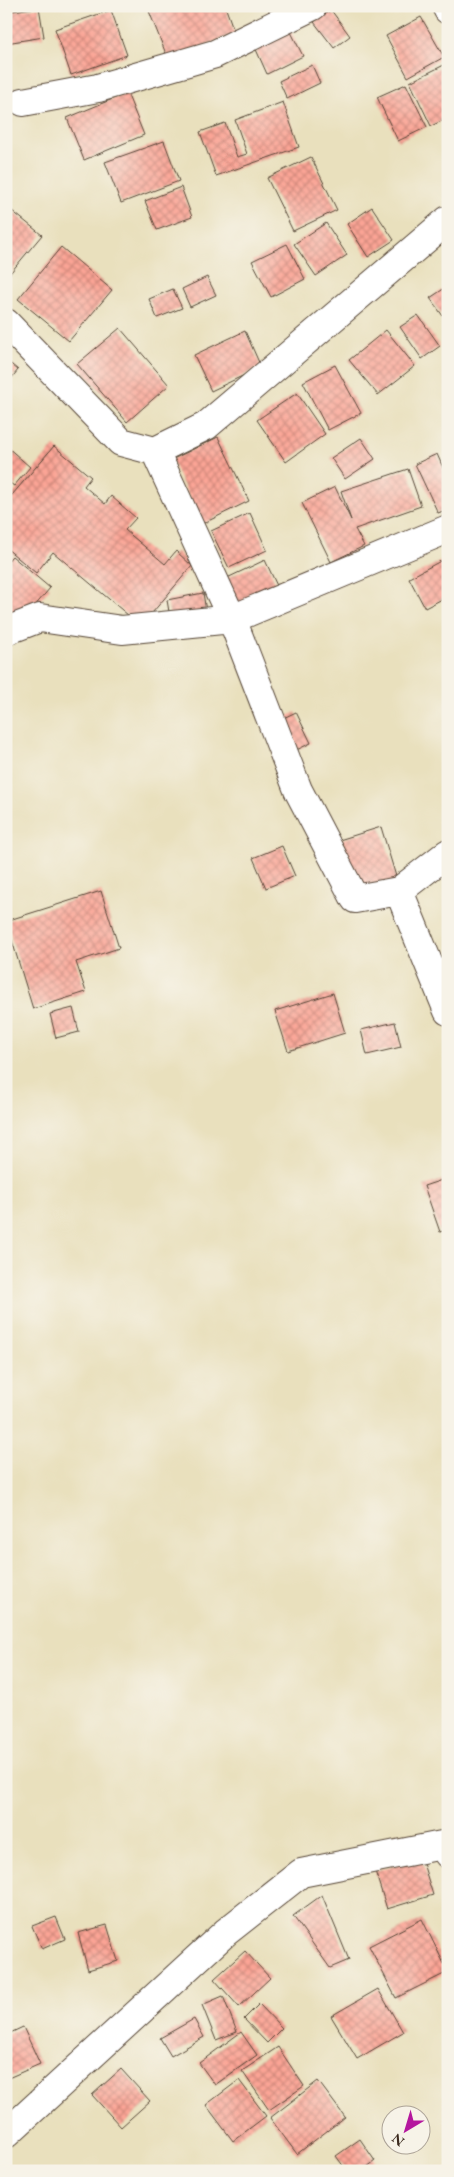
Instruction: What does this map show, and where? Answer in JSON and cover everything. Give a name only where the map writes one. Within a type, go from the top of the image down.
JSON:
[{"type":"street","points":[[23,102],[98,88],[215,54],[313,6]]},
{"type":"street","points":[[446,6],[448,10]]},
{"type":"street","points":[[6,323],[121,442],[155,452],[206,426],[448,220]]},
{"type":"street","points":[[155,452],[232,619],[298,790],[355,899],[398,891],[448,853]]},
{"type":"street","points":[[6,631],[40,618],[122,630],[232,619],[448,529]]},
{"type":"street","points":[[398,891],[448,1011]]},
{"type":"street","points":[[6,2134],[226,1932],[302,1873],[442,1845],[448,1854]]},
{"type":"building","points":[[147,6],[225,6],[235,34],[168,59]]},
{"type":"building","points":[[39,7],[44,37],[6,43],[6,12]]},
{"type":"building","points":[[111,10],[127,55],[71,75],[55,29]]},
{"type":"building","points":[[331,10],[350,36],[334,48],[314,22]]},
{"type":"building","points":[[421,17],[444,57],[408,77],[386,36]]},
{"type":"building","points":[[289,28],[303,56],[267,74],[254,45]]},
{"type":"building","points":[[448,63],[448,118],[431,126],[410,82]]},
{"type":"building","points":[[312,65],[320,83],[287,99],[279,81]]},
{"type":"building","points":[[406,84],[427,127],[398,141],[377,97]]},
{"type":"building","points":[[127,93],[144,135],[84,160],[67,118]]},
{"type":"building","points":[[283,102],[299,147],[216,176],[200,132],[225,123],[237,157],[247,154],[235,120]]},
{"type":"building","points":[[164,141],[179,181],[121,203],[105,162]]},
{"type":"building","points":[[311,157],[337,210],[293,231],[267,178]]},
{"type":"building","points":[[181,187],[192,217],[157,230],[145,201]]},
{"type":"building","points":[[6,206],[42,235],[6,278]]},
{"type":"building","points":[[372,207],[394,240],[368,257],[347,224]]},
{"type":"building","points":[[326,223],[347,255],[316,276],[294,244]]},
{"type":"building","points":[[287,244],[305,279],[271,297],[252,261]]},
{"type":"building","points":[[61,247],[112,290],[69,341],[18,299]]},
{"type":"building","points":[[207,277],[216,295],[190,307],[182,289]]},
{"type":"building","points":[[448,286],[448,323],[430,298]]},
{"type":"building","points":[[173,289],[182,308],[157,318],[149,299]]},
{"type":"building","points":[[418,315],[440,346],[422,359],[400,327]]},
{"type":"building","points":[[120,328],[169,385],[127,422],[77,364]]},
{"type":"building","points":[[386,330],[415,366],[378,395],[349,360]]},
{"type":"building","points":[[245,331],[261,367],[211,391],[194,355]]},
{"type":"building","points":[[6,360],[18,370],[6,385]]},
{"type":"building","points":[[335,365],[361,413],[328,430],[303,382]]},
{"type":"building","points":[[297,393],[325,434],[286,462],[257,420]]},
{"type":"building","points":[[218,437],[249,501],[202,524],[171,460]]},
{"type":"building","points":[[361,438],[375,459],[345,479],[331,458]]},
{"type":"building","points":[[6,446],[30,467],[14,486],[6,480]]},
{"type":"building","points":[[54,446],[91,477],[84,486],[105,504],[111,496],[136,518],[125,530],[165,564],[176,551],[192,566],[141,626],[53,552],[36,573],[6,548],[6,502]]},
{"type":"building","points":[[437,454],[448,479],[448,509],[438,513],[415,464]]},
{"type":"building","points":[[408,469],[421,506],[355,529],[364,546],[331,562],[302,503],[335,487],[351,520],[341,491]]},
{"type":"building","points":[[250,513],[267,550],[229,568],[211,531]]},
{"type":"building","points":[[12,556],[50,588],[6,640],[6,563]]},
{"type":"building","points":[[448,557],[448,596],[425,608],[409,578]]},
{"type":"building","points":[[265,560],[285,603],[246,622],[225,579]]},
{"type":"building","points":[[203,593],[209,629],[173,635],[167,600]]},
{"type":"building","points":[[296,712],[311,743],[286,755],[271,724]]},
{"type":"building","points":[[381,827],[401,893],[356,906],[336,841]]},
{"type":"building","points":[[282,846],[295,876],[266,888],[253,858]]},
{"type":"building","points":[[101,891],[119,948],[76,962],[86,992],[33,1009],[6,921]]},
{"type":"building","points":[[333,993],[345,1033],[288,1051],[275,1011]]},
{"type":"building","points":[[73,1008],[79,1032],[56,1038],[50,1014]]},
{"type":"building","points":[[395,1022],[401,1047],[367,1055],[361,1030]]},
{"type":"building","points":[[448,1178],[448,1229],[440,1232],[424,1186]]},
{"type":"building","points":[[421,1857],[433,1895],[387,1909],[375,1871]]},
{"type":"building","points":[[322,1895],[349,1960],[330,1968],[293,1916]]},
{"type":"building","points":[[56,1917],[65,1939],[42,1949],[32,1926]]},
{"type":"building","points":[[422,1919],[448,1972],[396,1998],[369,1946]]},
{"type":"building","points":[[107,1925],[118,1961],[88,1970],[78,1933]]},
{"type":"building","points":[[245,1951],[270,1978],[239,2007],[214,1979]]},
{"type":"building","points":[[378,1989],[403,2032],[357,2059],[331,2016]]},
{"type":"building","points":[[223,1996],[237,2032],[216,2040],[202,2005]]},
{"type":"building","points":[[259,2004],[282,2028],[267,2043],[244,2019]]},
{"type":"building","points":[[194,2019],[204,2037],[171,2056],[160,2038]]},
{"type":"building","points":[[23,2027],[40,2064],[6,2079],[6,2035]]},
{"type":"building","points":[[241,2032],[257,2055],[215,2085],[199,2063]]},
{"type":"building","points":[[278,2047],[304,2086],[269,2110],[242,2071]]},
{"type":"building","points":[[121,2069],[150,2101],[121,2127],[92,2095]]},
{"type":"building","points":[[239,2080],[266,2116],[233,2141],[206,2105]]},
{"type":"building","points":[[318,2081],[345,2117],[297,2154],[270,2118]]},
{"type":"building","points":[[360,2139],[375,2161],[362,2171],[347,2171],[336,2156]]}]
